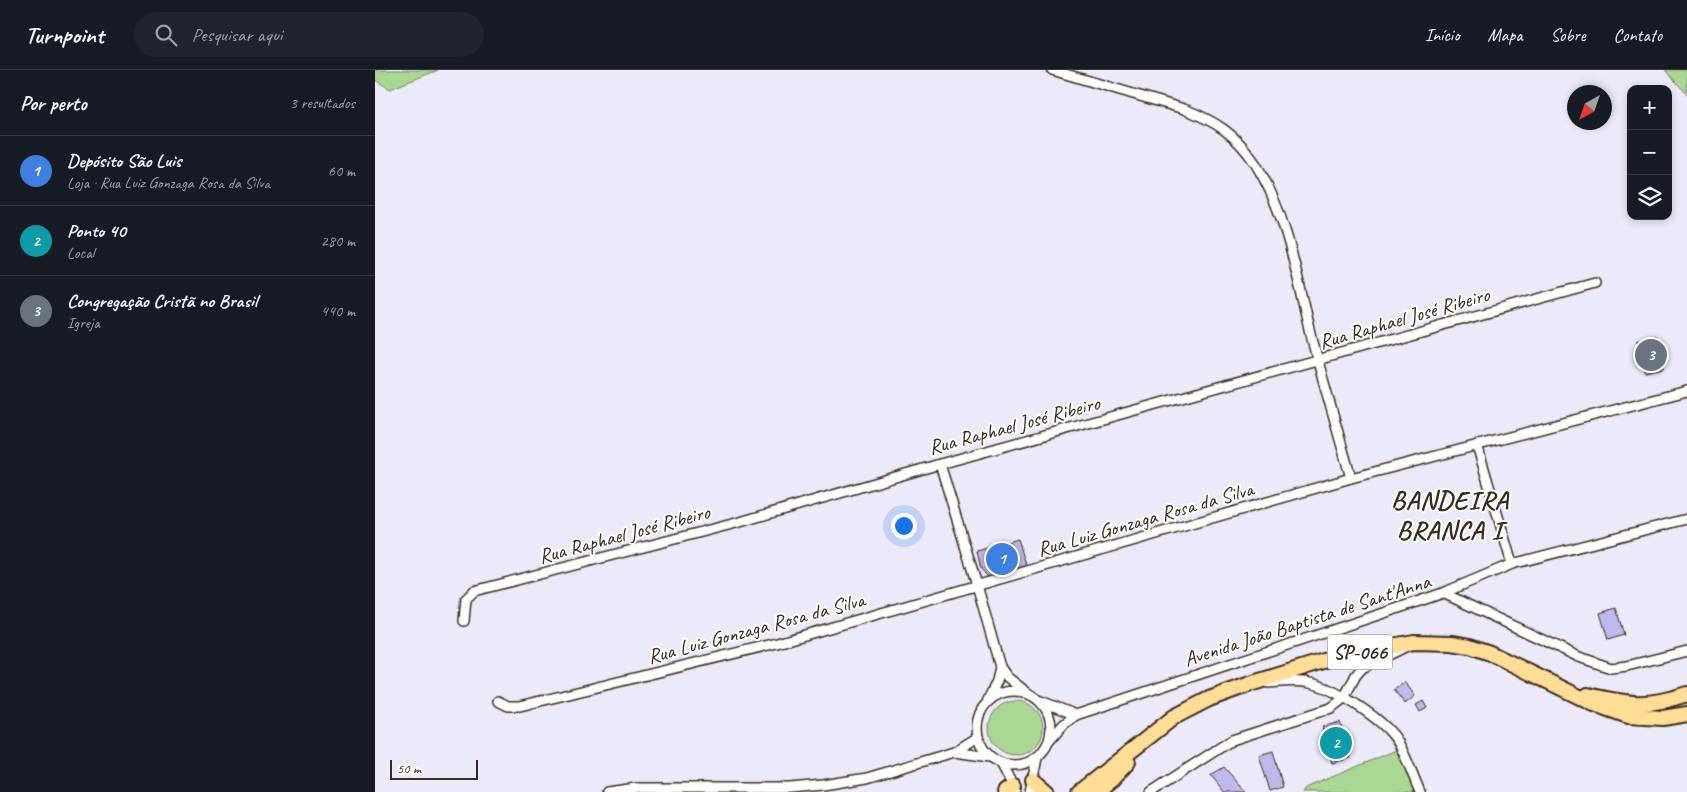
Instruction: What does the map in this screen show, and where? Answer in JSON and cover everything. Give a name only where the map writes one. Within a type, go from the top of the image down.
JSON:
[{"type":"main road","name":"SP-066","points":[[1079,792],[1157,730],[1209,699],[1343,655],[1414,642],[1452,643],[1470,646],[1490,653],[1594,704],[1627,716],[1663,718],[1687,714]]},
{"type":"main road","points":[[1568,690],[1627,703],[1647,704],[1665,702],[1687,694]]},
{"type":"main road","name":"SP-066","points":[[1096,792],[1112,780],[1157,730]]},
{"type":"main road","points":[[1031,786],[1047,792]]},
{"type":"street","points":[[1052,70],[1205,117],[1225,129],[1254,162],[1267,184],[1291,251],[1318,360],[1351,478]]},
{"type":"street","name":"Rua Raphael José Ribeiro","points":[[464,621],[466,599],[474,590],[740,522],[940,464],[1595,283]]},
{"type":"street","name":"Rua Luiz Gonzaga Rosa da Silva","points":[[498,701],[514,706],[539,701],[777,643],[1351,478],[1687,390]]},
{"type":"street","points":[[1477,445],[1512,564]]},
{"type":"street","points":[[940,464],[1000,667],[1007,677],[1029,694],[1058,709],[1076,715]]},
{"type":"street","points":[[1443,593],[1512,564],[1687,519]]},
{"type":"street","name":"Avenida João Baptista de Sant'Anna","points":[[1050,740],[1064,724],[1076,715],[1443,593],[1579,657],[1611,668],[1627,666],[1687,651]]},
{"type":"street","points":[[1151,792],[1232,740],[1324,712],[1344,698],[1356,675],[1362,668],[1414,642]]},
{"type":"street","points":[[990,757],[978,737],[977,725],[980,714],[997,681],[1000,667]]},
{"type":"street","points":[[1250,684],[1309,682],[1327,688],[1368,713],[1389,731],[1398,742],[1420,792]]},
{"type":"street","points":[[986,703],[995,696],[1006,692],[1018,691],[1029,694]]},
{"type":"street","points":[[954,752],[990,757],[1001,763],[1013,766],[1026,764],[1037,758],[1045,750],[1052,730],[1051,718],[1039,700]]},
{"type":"street","points":[[607,792],[636,788],[790,788],[823,785],[867,778],[954,752],[978,737]]},
{"type":"street","points":[[1031,786],[1037,758]]},
{"type":"street","points":[[1001,763],[1012,790]]},
{"type":"green space","points":[[375,70],[438,70],[390,89],[375,80]]},
{"type":"green space","points":[[1665,70],[1687,70],[1687,94]]},
{"type":"green space","points":[[1011,701],[1021,701],[1035,709],[1041,718],[1043,728],[1041,738],[1035,747],[1021,755],[1011,755],[1001,750],[994,743],[989,733],[989,723],[994,713],[1001,706]]},
{"type":"green space","points":[[1401,748],[1420,792],[1303,792],[1306,788]]},
{"type":"building","points":[[1658,336],[1664,368],[1645,372],[1638,341]]},
{"type":"building","points":[[1018,539],[1027,568],[988,577],[981,569],[977,551]]},
{"type":"building","points":[[1616,608],[1624,635],[1608,640],[1600,613]]},
{"type":"building","points":[[1405,682],[1415,696],[1405,704],[1394,690]]},
{"type":"building","points":[[1423,701],[1427,708],[1420,712],[1416,705]]},
{"type":"building","points":[[1340,722],[1351,758],[1332,763],[1322,727]]},
{"type":"building","points":[[1273,751],[1283,787],[1270,791],[1259,755]]},
{"type":"building","points":[[1224,767],[1246,792],[1224,792],[1211,775]]},
{"type":"place","name":"Congregação Cristã no Brasil","points":[[1651,355]]},
{"type":"place","name":"Depósito São Luis","points":[[1002,559]]},
{"type":"place","name":"Ponto 40","points":[[1336,743]]},
{"type":"district","name":"BANDEIRA BRANCA I","points":[[1450,515]]}]
